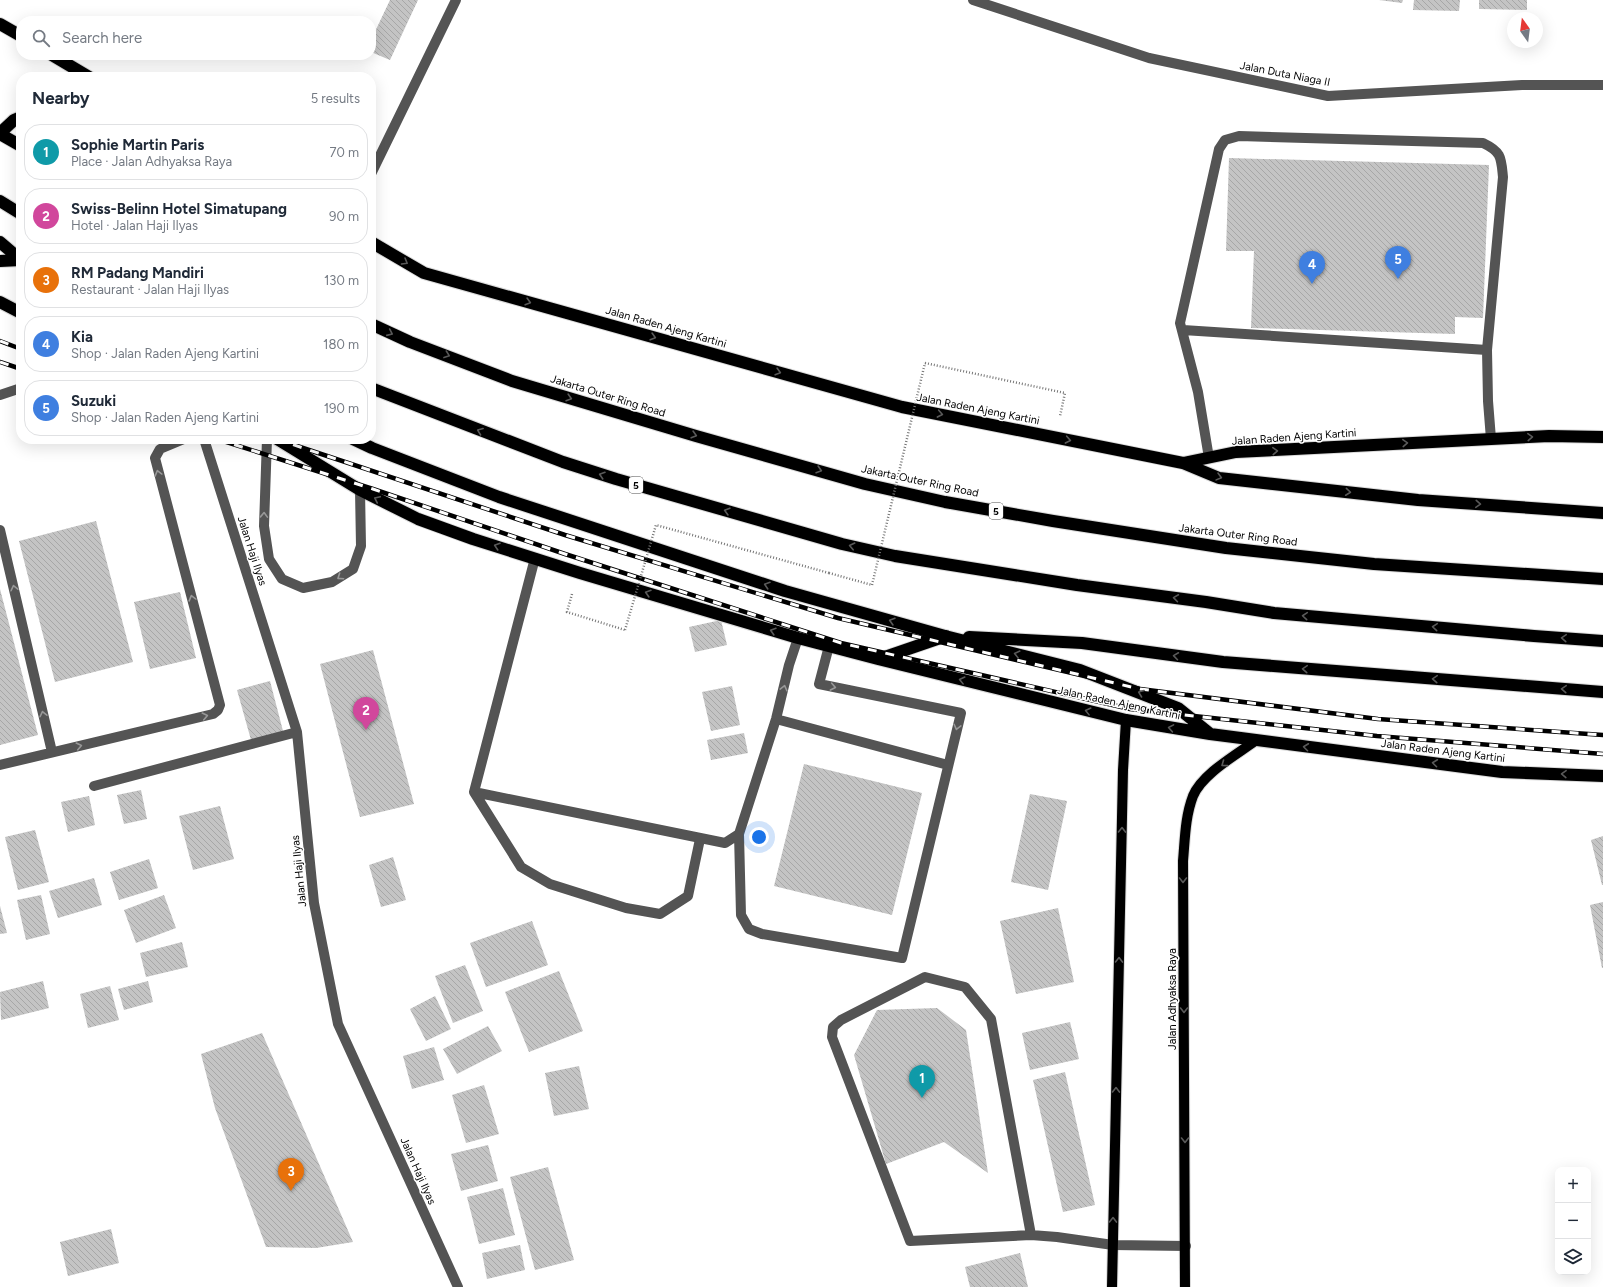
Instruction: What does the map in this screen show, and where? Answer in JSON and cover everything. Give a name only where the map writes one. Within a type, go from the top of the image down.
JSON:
[{"type":"highway","points":[[0,24],[16,33]]},
{"type":"highway","points":[[60,60],[81,72]]},
{"type":"highway","points":[[16,119],[0,133],[16,143]]},
{"type":"highway","points":[[0,201],[16,211]]},
{"type":"highway","points":[[0,242],[16,256]]},
{"type":"highway","name":"Jalan Raden Ajeng Kartini","points":[[376,245],[424,273],[902,407],[1183,463],[1236,452],[1549,436],[1603,437]]},
{"type":"highway","points":[[0,262],[16,260]]},
{"type":"highway","points":[[0,302],[16,310]]},
{"type":"highway","name":"Jakarta Outer Ring Road","points":[[376,326],[410,342],[512,381],[865,484],[946,502],[1053,521],[1226,548],[1374,564],[1603,580]]},
{"type":"highway","name":"5","points":[[376,390],[563,462],[616,479],[834,542],[894,556],[1077,585],[1206,602],[1274,614],[1534,636],[1603,640]]},
{"type":"highway","name":"Jalan Raden Ajeng Kartini","points":[[285,444],[360,490],[418,518],[473,538],[798,638],[878,659],[1126,720],[1210,734],[1502,772],[1603,776]]},
{"type":"highway","name":"Jalan Raden Ajeng Kartini","points":[[364,444],[498,497],[785,591],[946,636],[1080,670],[1178,708],[1210,734]]},
{"type":"highway","points":[[1183,463],[1220,478],[1418,500],[1603,513]]},
{"type":"highway","points":[[878,659],[946,636],[999,638],[1082,643],[1223,662],[1603,692]]},
{"type":"main road","points":[[1112,1287],[1126,720]]},
{"type":"main road","name":"Jalan Adhyaksa Raya","points":[[1185,1287],[1183,861],[1186,821],[1193,795],[1207,777],[1255,741]]},
{"type":"street","points":[[376,164],[456,0]]},
{"type":"street","name":"Jalan Duta Niaga II","points":[[973,0],[1149,58],[1328,96],[1522,85],[1603,85]]},
{"type":"street","points":[[1209,458],[1198,392],[1180,323],[1219,149],[1225,140],[1239,136],[1483,143],[1495,149],[1502,160],[1503,177],[1487,350],[1488,401],[1491,439]]},
{"type":"street","points":[[1183,330],[1487,350]]},
{"type":"street","points":[[0,395],[16,390]]},
{"type":"street","points":[[0,765],[213,714],[218,710],[220,705],[154,458],[160,449],[172,444]]},
{"type":"street","name":"Jalan Haji Ilyas","points":[[206,444],[297,732],[314,903],[338,1024],[458,1287]]},
{"type":"street","points":[[267,444],[264,526],[269,559],[282,580],[303,588],[332,582],[352,568],[361,546],[360,490]]},
{"type":"street","points":[[0,530],[52,752]]},
{"type":"street","points":[[535,558],[474,792],[521,867],[550,884],[626,908],[660,914],[688,896],[700,839]]},
{"type":"street","points":[[798,638],[793,657],[789,665],[776,719],[739,834],[741,915],[749,930],[762,934],[902,958],[961,713],[820,684],[829,646]]},
{"type":"street","points":[[776,719],[948,765]]},
{"type":"street","points":[[94,786],[297,732]]},
{"type":"street","points":[[474,792],[725,843],[739,834]]},
{"type":"street","points":[[1031,1235],[991,1019],[965,987],[925,977],[841,1020],[833,1027],[832,1036],[910,1241],[1031,1235],[1113,1245],[1186,1246]]},
{"type":"path","points":[[567,612],[625,630],[656,525],[872,585],[925,363],[1065,393]]},
{"type":"building","points":[[390,0],[418,0],[390,60],[376,54],[376,29]]},
{"type":"building","points":[[1379,0],[1403,0],[1402,3]]},
{"type":"building","points":[[1414,0],[1460,0],[1459,11],[1413,10]]},
{"type":"building","points":[[1479,0],[1527,0],[1527,10],[1479,9]]},
{"type":"building","points":[[1229,158],[1489,165],[1483,318],[1455,317],[1455,334],[1251,328],[1254,251],[1226,251]]},
{"type":"building","points":[[96,521],[133,662],[55,682],[19,541]]},
{"type":"building","points":[[0,589],[38,735],[0,745]]},
{"type":"building","points":[[180,592],[196,658],[150,669],[134,602]]},
{"type":"building","points":[[721,620],[727,645],[695,652],[689,627]]},
{"type":"building","points":[[373,650],[414,804],[360,817],[320,664]]},
{"type":"building","points":[[270,681],[283,731],[251,740],[237,690]]},
{"type":"building","points":[[732,686],[740,725],[711,731],[702,692]]},
{"type":"building","points":[[744,733],[748,753],[711,760],[707,740]]},
{"type":"building","points":[[804,764],[922,793],[892,915],[774,886]]},
{"type":"building","points":[[141,790],[147,819],[124,824],[117,795]]},
{"type":"building","points":[[1030,794],[1067,801],[1048,890],[1011,882]]},
{"type":"building","points":[[89,796],[95,825],[68,832],[61,802]]},
{"type":"building","points":[[220,806],[234,859],[193,870],[179,816]]},
{"type":"building","points":[[35,830],[49,882],[18,890],[5,837]]},
{"type":"building","points":[[1603,836],[1603,885],[1602,885],[1591,840]]},
{"type":"building","points":[[393,857],[406,900],[381,907],[369,865]]},
{"type":"building","points":[[149,859],[158,888],[119,900],[110,872]]},
{"type":"building","points":[[94,878],[102,905],[58,918],[49,891]]},
{"type":"building","points":[[41,895],[50,934],[26,940],[17,900]]},
{"type":"building","points":[[164,895],[176,928],[136,943],[124,910]]},
{"type":"building","points":[[1603,902],[1603,968],[1602,968],[1590,905]]},
{"type":"building","points":[[0,906],[7,933],[0,934]]},
{"type":"building","points":[[1058,908],[1074,982],[1016,994],[1000,921]]},
{"type":"building","points":[[532,921],[548,965],[486,987],[470,943]]},
{"type":"building","points":[[182,942],[188,967],[146,977],[140,953]]},
{"type":"building","points":[[465,965],[483,1011],[453,1023],[435,976]]},
{"type":"building","points":[[559,971],[583,1031],[529,1052],[505,992]]},
{"type":"building","points":[[43,981],[49,1008],[1,1020],[0,992]]},
{"type":"building","points":[[148,981],[153,1002],[124,1010],[118,989]]},
{"type":"building","points":[[110,986],[119,1020],[88,1028],[80,994]]},
{"type":"building","points":[[435,996],[451,1029],[426,1041],[410,1009]]},
{"type":"building","points":[[937,1008],[966,1030],[988,1173],[944,1142],[886,1164],[854,1055],[877,1010]]},
{"type":"building","points":[[1070,1022],[1079,1059],[1030,1070],[1022,1033]]},
{"type":"building","points":[[488,1026],[502,1051],[457,1074],[443,1049]]},
{"type":"building","points":[[262,1033],[353,1242],[316,1248],[266,1247],[215,1108],[201,1054]]},
{"type":"building","points":[[434,1047],[444,1080],[412,1089],[403,1056]]},
{"type":"building","points":[[579,1066],[589,1109],[554,1116],[545,1073]]},
{"type":"building","points":[[1065,1072],[1095,1205],[1063,1212],[1033,1080]]},
{"type":"building","points":[[484,1085],[499,1134],[466,1143],[452,1095]]},
{"type":"building","points":[[488,1145],[498,1181],[461,1191],[451,1154]]},
{"type":"building","points":[[548,1167],[574,1260],[535,1270],[510,1177]]},
{"type":"building","points":[[503,1188],[515,1235],[479,1244],[467,1197]]},
{"type":"building","points":[[111,1229],[119,1263],[68,1276],[60,1242]]},
{"type":"building","points":[[520,1245],[525,1270],[487,1279],[482,1253]]},
{"type":"building","points":[[1020,1253],[1028,1287],[970,1287],[965,1267]]},
{"type":"railway","points":[[0,341],[16,347]]},
{"type":"railway","points":[[0,362],[16,367]]},
{"type":"railway","points":[[233,444],[373,489],[565,554],[841,643],[1130,709],[1377,736],[1603,754]]},
{"type":"railway","points":[[291,444],[565,535],[838,618],[1140,689],[1378,719],[1603,735]]},
{"type":"place","name":"Suzuki","points":[[1398,279]]},
{"type":"place","name":"Kia","points":[[1312,284]]},
{"type":"place","name":"Swiss-Belinn Hotel Simatupang","points":[[366,730]]},
{"type":"place","name":"Sophie Martin Paris","points":[[922,1098]]},
{"type":"place","name":"RM Padang Mandiri","points":[[291,1191]]}]
